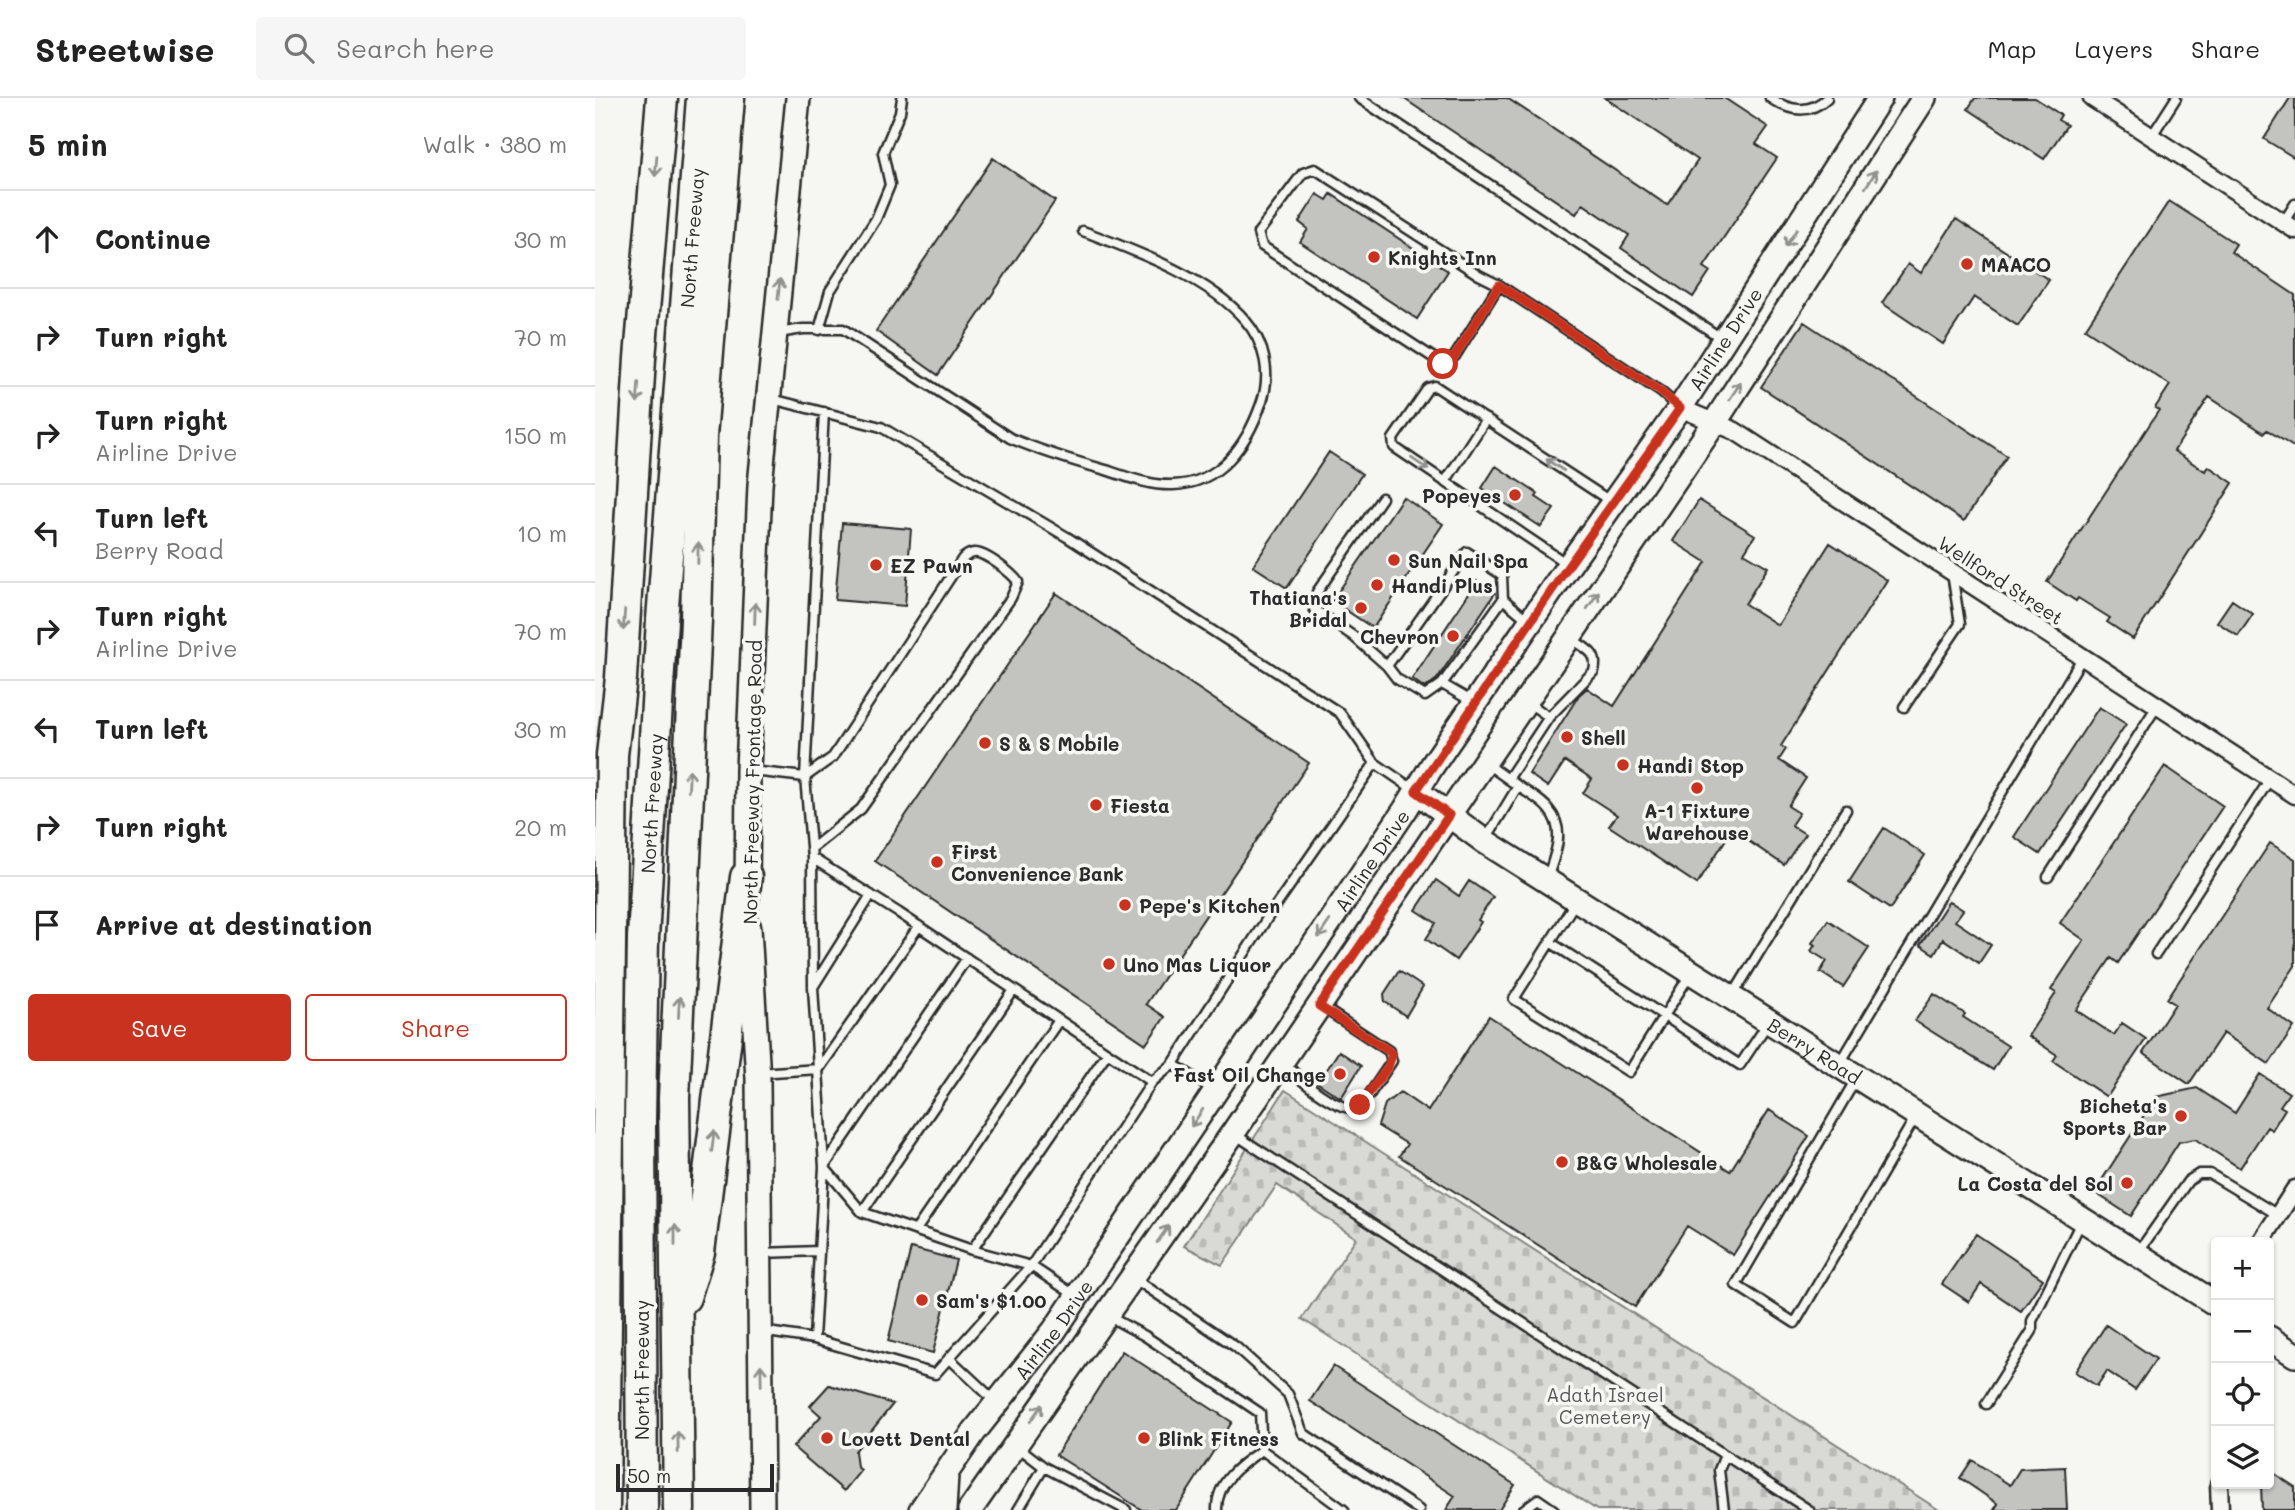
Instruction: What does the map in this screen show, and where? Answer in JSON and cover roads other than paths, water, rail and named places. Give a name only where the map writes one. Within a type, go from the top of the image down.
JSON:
[{"type":"highway","name":"North Freeway","points":[[604,1510],[613,755],[621,678],[641,358],[662,98]]},
{"type":"highway","name":"North Freeway","points":[[642,1510],[640,1120],[643,938],[662,620],[702,98]]},
{"type":"highway","name":"North Freeway","points":[[679,1510],[674,1098],[696,633],[701,436],[729,98]]},
{"type":"highway","points":[[676,1328],[699,1252],[746,877]]},
{"type":"highway","points":[[595,1398],[603,1479]]},
{"type":"main road","name":"North Freeway Frontage Road","points":[[762,1510],[757,1073],[746,877],[748,770],[759,485],[798,98]]},
{"type":"main road","name":"Airline Drive","points":[[921,1510],[997,1403],[1054,1331],[1474,703],[1680,408],[1880,98]]},
{"type":"main road","name":"Airline Drive","points":[[969,1510],[1233,1133],[1715,422],[1924,98]]},
{"type":"main road","points":[[1817,198],[1846,219]]},
{"type":"main road","name":"Berry Road","points":[[1416,791],[1485,841],[2211,1301]]},
{"type":"main road","points":[[1251,1036],[1283,1059]]},
{"type":"main road","points":[[1077,1297],[1105,1315]]},
{"type":"main road","points":[[2274,1341],[2295,1355]]},
{"type":"main road","points":[[944,1510],[946,1475]]},
{"type":"street","points":[[2092,98],[2289,227]]},
{"type":"street","name":"Wellford Street","points":[[1680,408],[1735,431],[2295,795]]},
{"type":"street","points":[[2264,1237],[2295,1189]]},
{"type":"street","points":[[2220,1489],[2220,1510]]},
{"type":"lane","points":[[819,330],[830,291],[876,219],[890,184],[883,153],[900,112],[902,98]]},
{"type":"lane","points":[[1359,98],[1724,339]]},
{"type":"lane","points":[[1770,98],[1790,109],[1803,110],[1815,108],[1827,98]]},
{"type":"lane","points":[[2151,137],[2176,98]]},
{"type":"lane","points":[[1499,285],[1455,356],[1443,364],[1262,246],[1258,233],[1303,173],[1315,169],[1479,275],[1499,285],[1661,392],[1680,408]]},
{"type":"lane","points":[[2289,227],[2295,204]]},
{"type":"lane","points":[[775,334],[843,329],[1010,438],[1037,449],[1146,482],[1173,485],[1195,482],[1209,476],[1222,468],[1236,452],[1260,409],[1266,377],[1265,356],[1259,338],[1227,303],[1204,287],[1152,258],[1083,231]]},
{"type":"lane","points":[[1569,565],[1394,447],[1393,439],[1428,388],[1435,386],[1612,503]]},
{"type":"lane","points":[[768,398],[881,427],[1067,537],[1340,713],[1375,763],[1416,791]]},
{"type":"lane","points":[[814,1339],[824,1167],[813,987],[811,854],[805,776],[824,412]]},
{"type":"lane","points":[[1445,482],[1486,419]]},
{"type":"lane","points":[[1382,498],[1317,592],[1314,609],[1353,636],[1387,666],[1397,679],[1425,696],[1442,684],[1503,599],[1502,575],[1467,552],[1387,666]]},
{"type":"lane","points":[[748,770],[805,776],[833,757],[963,558],[976,552],[982,554],[1014,576],[1018,582],[1011,598],[862,809],[811,854]]},
{"type":"lane","points":[[1904,707],[1960,624],[1952,573]]},
{"type":"lane","points":[[1503,599],[1531,622]]},
{"type":"lane","points":[[1508,779],[1549,717],[1594,671],[1597,661],[1594,654],[1568,637]]},
{"type":"lane","points":[[1917,1115],[1795,1323],[1735,1285],[1848,1070],[2083,658]]},
{"type":"lane","points":[[1442,684],[1474,703]]},
{"type":"lane","points":[[1525,701],[1549,717]]},
{"type":"lane","points":[[2048,877],[2157,706]]},
{"type":"lane","points":[[760,1331],[814,1339],[935,1374],[1031,1266],[1152,1082],[1173,1064],[1268,917],[1375,763]]},
{"type":"lane","points":[[1484,763],[1549,810],[1558,826],[1558,845],[1547,879]]},
{"type":"lane","points":[[2156,954],[2270,779]]},
{"type":"lane","points":[[1485,841],[1518,786]]},
{"type":"lane","points":[[1732,996],[1846,810]]},
{"type":"lane","points":[[811,854],[1152,1082]]},
{"type":"lane","points":[[813,987],[871,895]]},
{"type":"lane","points":[[1578,899],[1514,999],[1629,1072],[1692,971]]},
{"type":"lane","points":[[819,1069],[919,926]]},
{"type":"lane","points":[[1550,942],[1740,1065],[1770,1021]]},
{"type":"lane","points":[[824,1167],[967,958]]},
{"type":"lane","points":[[862,1212],[1014,990]]},
{"type":"lane","points":[[1283,1059],[1292,1073],[1338,1104],[1352,1108],[1365,1101],[1392,1061],[1389,1051],[1319,1006]]},
{"type":"lane","points":[[916,1230],[1059,1020]]},
{"type":"lane","points":[[972,1251],[1107,1053]]},
{"type":"lane","points":[[1173,1064],[1215,1091]]},
{"type":"lane","points":[[757,1073],[819,1069]]},
{"type":"lane","points":[[1233,1133],[1809,1510]]},
{"type":"lane","points":[[824,1167],[862,1212],[972,1251],[1031,1266],[1077,1297]]},
{"type":"lane","points":[[2137,1254],[2188,1181],[2199,1174],[2210,1174],[2278,1215]]},
{"type":"lane","points":[[1986,1404],[2032,1331],[2032,1321],[2083,1219]]},
{"type":"lane","points":[[759,1253],[819,1251]]},
{"type":"lane","points":[[1132,1277],[1236,1347],[1288,1394],[1303,1433],[1419,1510]]},
{"type":"lane","points":[[1105,1315],[1145,1336],[1260,1413],[1262,1450]]},
{"type":"lane","points":[[949,1358],[997,1403]]},
{"type":"lane","points":[[1015,1444],[1044,1467],[1126,1510]]},
{"type":"lane","points":[[1217,1510],[1216,1498],[1236,1467],[1262,1450]]},
{"type":"lane","points":[[1262,1450],[1344,1510]]},
{"type":"lane","points":[[1724,1510],[1719,1470],[1725,1455]]},
{"type":"lane","points":[[1018,1510],[1044,1467]]},
{"type":"lane","points":[[1523,1510],[1538,1499],[1554,1510]]},
{"type":"place","name":"Knights Inn","points":[[1374,257]]},
{"type":"place","name":"MAACO","points":[[1967,264]]},
{"type":"place","name":"Popeyes","points":[[1515,495]]},
{"type":"place","name":"Sun Nail Spa","points":[[1394,560]]},
{"type":"place","name":"EZ Pawn","points":[[876,565]]},
{"type":"place","name":"Handi Plus","points":[[1377,585]]},
{"type":"place","name":"Thatiana's Bridal","points":[[1361,608]]},
{"type":"place","name":"Chevron","points":[[1453,636]]},
{"type":"place","name":"Shell","points":[[1567,737]]},
{"type":"place","name":"S & S Mobile","points":[[985,743]]},
{"type":"place","name":"Handi Stop","points":[[1623,765]]},
{"type":"place","name":"A-1 Fixture Warehouse","points":[[1697,788]]},
{"type":"place","name":"Fiesta","points":[[1096,805]]},
{"type":"place","name":"First Convenience Bank","points":[[937,862]]},
{"type":"place","name":"Pepe's Kitchen","points":[[1125,905]]},
{"type":"place","name":"Uno Mas Liquor","points":[[1109,964]]},
{"type":"place","name":"Fast Oil Change","points":[[1340,1074]]},
{"type":"place","name":"Bicheta's Sports Bar","points":[[2181,1116]]},
{"type":"place","name":"B&G Wholesale","points":[[1562,1162]]},
{"type":"place","name":"La Costa del Sol","points":[[2127,1183]]},
{"type":"place","name":"Sam's $1.00","points":[[922,1300]]},
{"type":"place","name":"Lovett Dental","points":[[827,1438]]},
{"type":"place","name":"Blink Fitness","points":[[1144,1438]]},
{"type":"park label","name":"Adath Israel Cemetery","points":[[1605,1405]]}]
